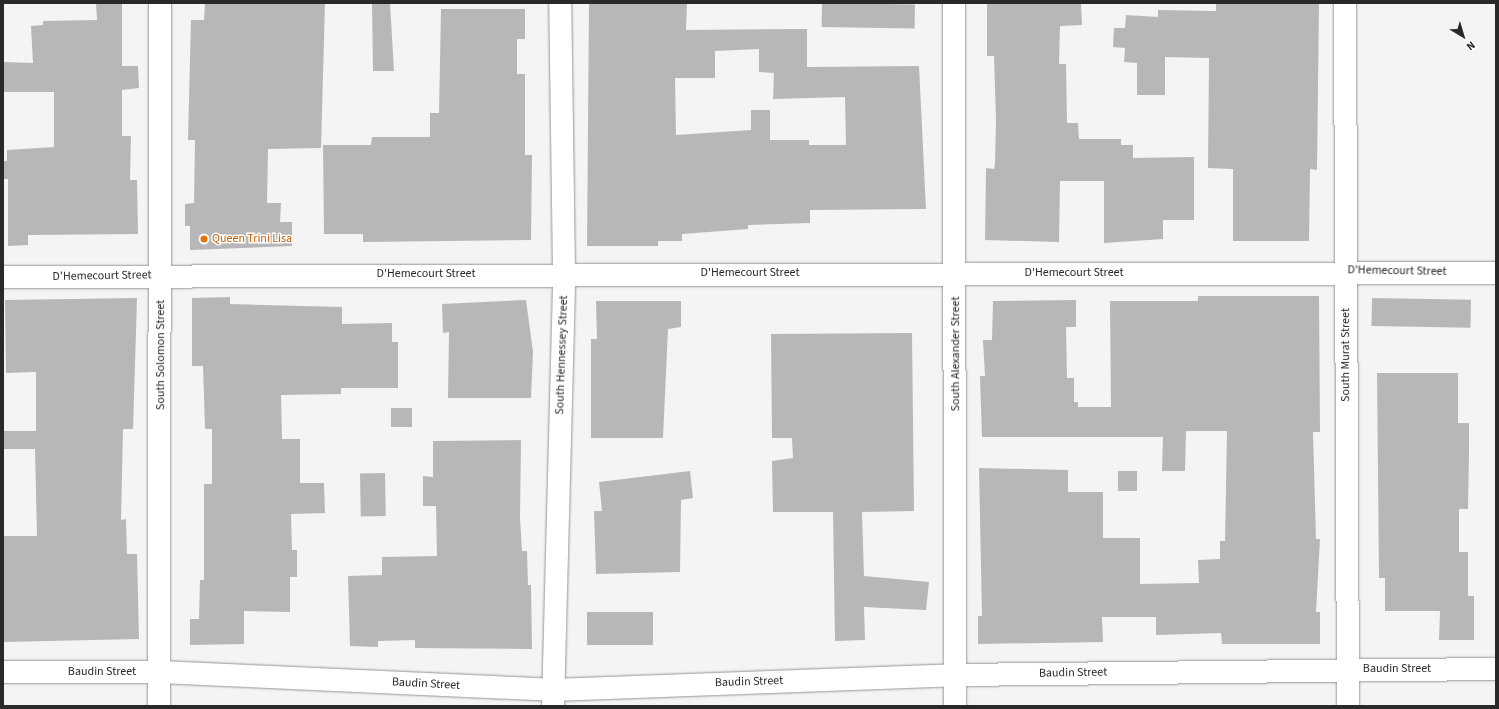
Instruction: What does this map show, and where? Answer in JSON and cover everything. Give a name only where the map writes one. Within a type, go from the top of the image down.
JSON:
[{"type":"street","name":"South Solomon Street","points":[[159,706],[161,275],[160,3]]},
{"type":"street","name":"South Hennessey Street","points":[[553,698],[564,273],[560,3]]},
{"type":"street","name":"South Alexander Street","points":[[954,3],[956,274],[955,706]]},
{"type":"street","name":"South Murat Street","points":[[1345,3],[1348,706]]},
{"type":"street","name":"D'Hemecourt Street","points":[[3,277],[564,273],[956,274],[1346,271],[1496,272]]},
{"type":"street","name":"Baudin Street","points":[[3,672],[160,672],[553,698],[955,675],[1496,669]]},
{"type":"building","points":[[96,3],[122,3],[122,66],[138,66],[139,88],[122,90],[122,136],[131,136],[130,180],[137,180],[138,234],[28,235],[28,245],[8,246],[8,179],[3,179],[3,161],[7,161],[7,150],[54,147],[54,92],[3,92],[3,62],[33,63],[31,26],[43,25],[43,21],[97,20]]},
{"type":"building","points":[[205,3],[325,3],[321,148],[268,149],[267,203],[281,203],[280,222],[292,222],[292,246],[190,250],[190,226],[185,226],[185,204],[194,203],[195,140],[188,140],[191,20],[204,20]]},
{"type":"building","points":[[372,3],[390,3],[394,71],[373,71]]},
{"type":"building","points":[[589,3],[687,3],[686,30],[807,29],[807,67],[919,66],[926,209],[810,210],[810,223],[748,225],[748,229],[682,234],[682,241],[658,241],[658,246],[587,246]],"holes":[[[759,49],[759,72],[774,73],[773,99],[845,97],[846,145],[809,145],[809,140],[770,140],[770,110],[751,110],[751,130],[676,135],[675,78],[715,78],[715,51]]]},
{"type":"building","points":[[822,3],[915,5],[915,29],[822,27]]},
{"type":"building","points":[[987,3],[1081,3],[1082,25],[1060,26],[1059,64],[1066,64],[1067,123],[1078,123],[1079,139],[1121,139],[1121,145],[1133,145],[1133,158],[1194,157],[1194,220],[1163,220],[1163,239],[1104,243],[1104,181],[1060,181],[1059,242],[985,240],[986,168],[994,169],[996,120],[994,56],[987,56]]},
{"type":"building","points":[[1216,3],[1319,3],[1317,170],[1310,169],[1309,241],[1233,241],[1233,169],[1208,168],[1209,58],[1165,57],[1165,95],[1137,95],[1137,63],[1124,62],[1125,48],[1113,47],[1114,28],[1125,28],[1126,15],[1158,17],[1158,10],[1216,11]]},
{"type":"building","points":[[441,9],[525,9],[525,39],[517,39],[517,74],[525,74],[525,155],[532,155],[531,240],[363,242],[363,234],[324,234],[323,145],[371,145],[372,137],[430,137],[430,113],[439,113]]},
{"type":"building","points":[[1198,296],[1319,296],[1320,432],[1313,432],[1316,539],[1320,539],[1316,612],[1320,612],[1320,644],[1222,644],[1221,633],[1156,635],[1156,617],[1102,617],[1103,642],[978,644],[978,616],[982,616],[979,468],[1068,470],[1068,492],[1103,492],[1103,538],[1140,538],[1140,584],[1199,583],[1198,560],[1220,559],[1220,541],[1225,541],[1227,431],[1186,431],[1185,471],[1162,471],[1163,437],[982,437],[980,376],[985,376],[983,340],[992,340],[993,301],[1076,300],[1076,327],[1066,327],[1067,378],[1074,378],[1074,402],[1078,402],[1078,407],[1111,407],[1110,301],[1198,301]]},
{"type":"building","points":[[230,297],[230,304],[342,307],[342,324],[392,323],[392,342],[398,342],[398,388],[341,388],[341,394],[281,395],[282,439],[300,439],[300,483],[324,483],[325,513],[291,514],[292,550],[297,550],[297,577],[290,577],[290,612],[244,611],[244,644],[190,645],[190,619],[199,619],[200,580],[204,580],[204,484],[212,484],[212,429],[205,429],[203,366],[192,366],[192,298]]},
{"type":"building","points":[[137,298],[133,429],[123,429],[121,520],[126,519],[127,554],[137,554],[139,639],[3,642],[3,536],[37,536],[35,449],[4,449],[4,431],[36,431],[36,372],[6,373],[5,300]]},
{"type":"building","points":[[1372,298],[1471,300],[1470,328],[1372,326]]},
{"type":"building","points":[[526,300],[533,352],[531,398],[448,398],[449,332],[443,333],[442,304]]},
{"type":"building","points":[[596,301],[681,301],[681,327],[668,329],[663,438],[591,438],[591,339],[597,339]]},
{"type":"building","points":[[912,333],[914,511],[862,512],[864,576],[929,582],[926,610],[864,607],[865,640],[835,641],[833,512],[773,512],[772,461],[793,458],[792,438],[772,438],[771,334]]},
{"type":"building","points":[[1377,373],[1458,373],[1458,423],[1469,423],[1468,509],[1459,509],[1459,552],[1468,552],[1468,596],[1474,596],[1474,640],[1439,640],[1440,611],[1385,611],[1385,578],[1379,578]]},
{"type":"building","points":[[391,408],[412,408],[412,427],[391,427]]},
{"type":"building","points":[[521,440],[520,518],[522,551],[527,551],[528,585],[531,585],[532,649],[415,648],[415,640],[378,641],[378,647],[350,646],[348,576],[382,575],[382,557],[437,556],[436,506],[423,506],[423,476],[433,477],[433,441]]},
{"type":"building","points":[[690,471],[693,498],[681,500],[680,572],[596,574],[594,511],[602,511],[599,482]]},
{"type":"building","points":[[1118,471],[1137,471],[1137,491],[1118,491]]},
{"type":"building","points":[[360,473],[385,473],[386,516],[361,516]]},
{"type":"building","points":[[587,612],[653,612],[653,645],[587,645]]},
{"type":"place","name":"Queen Trini Lisa","points":[[204,239]]}]
